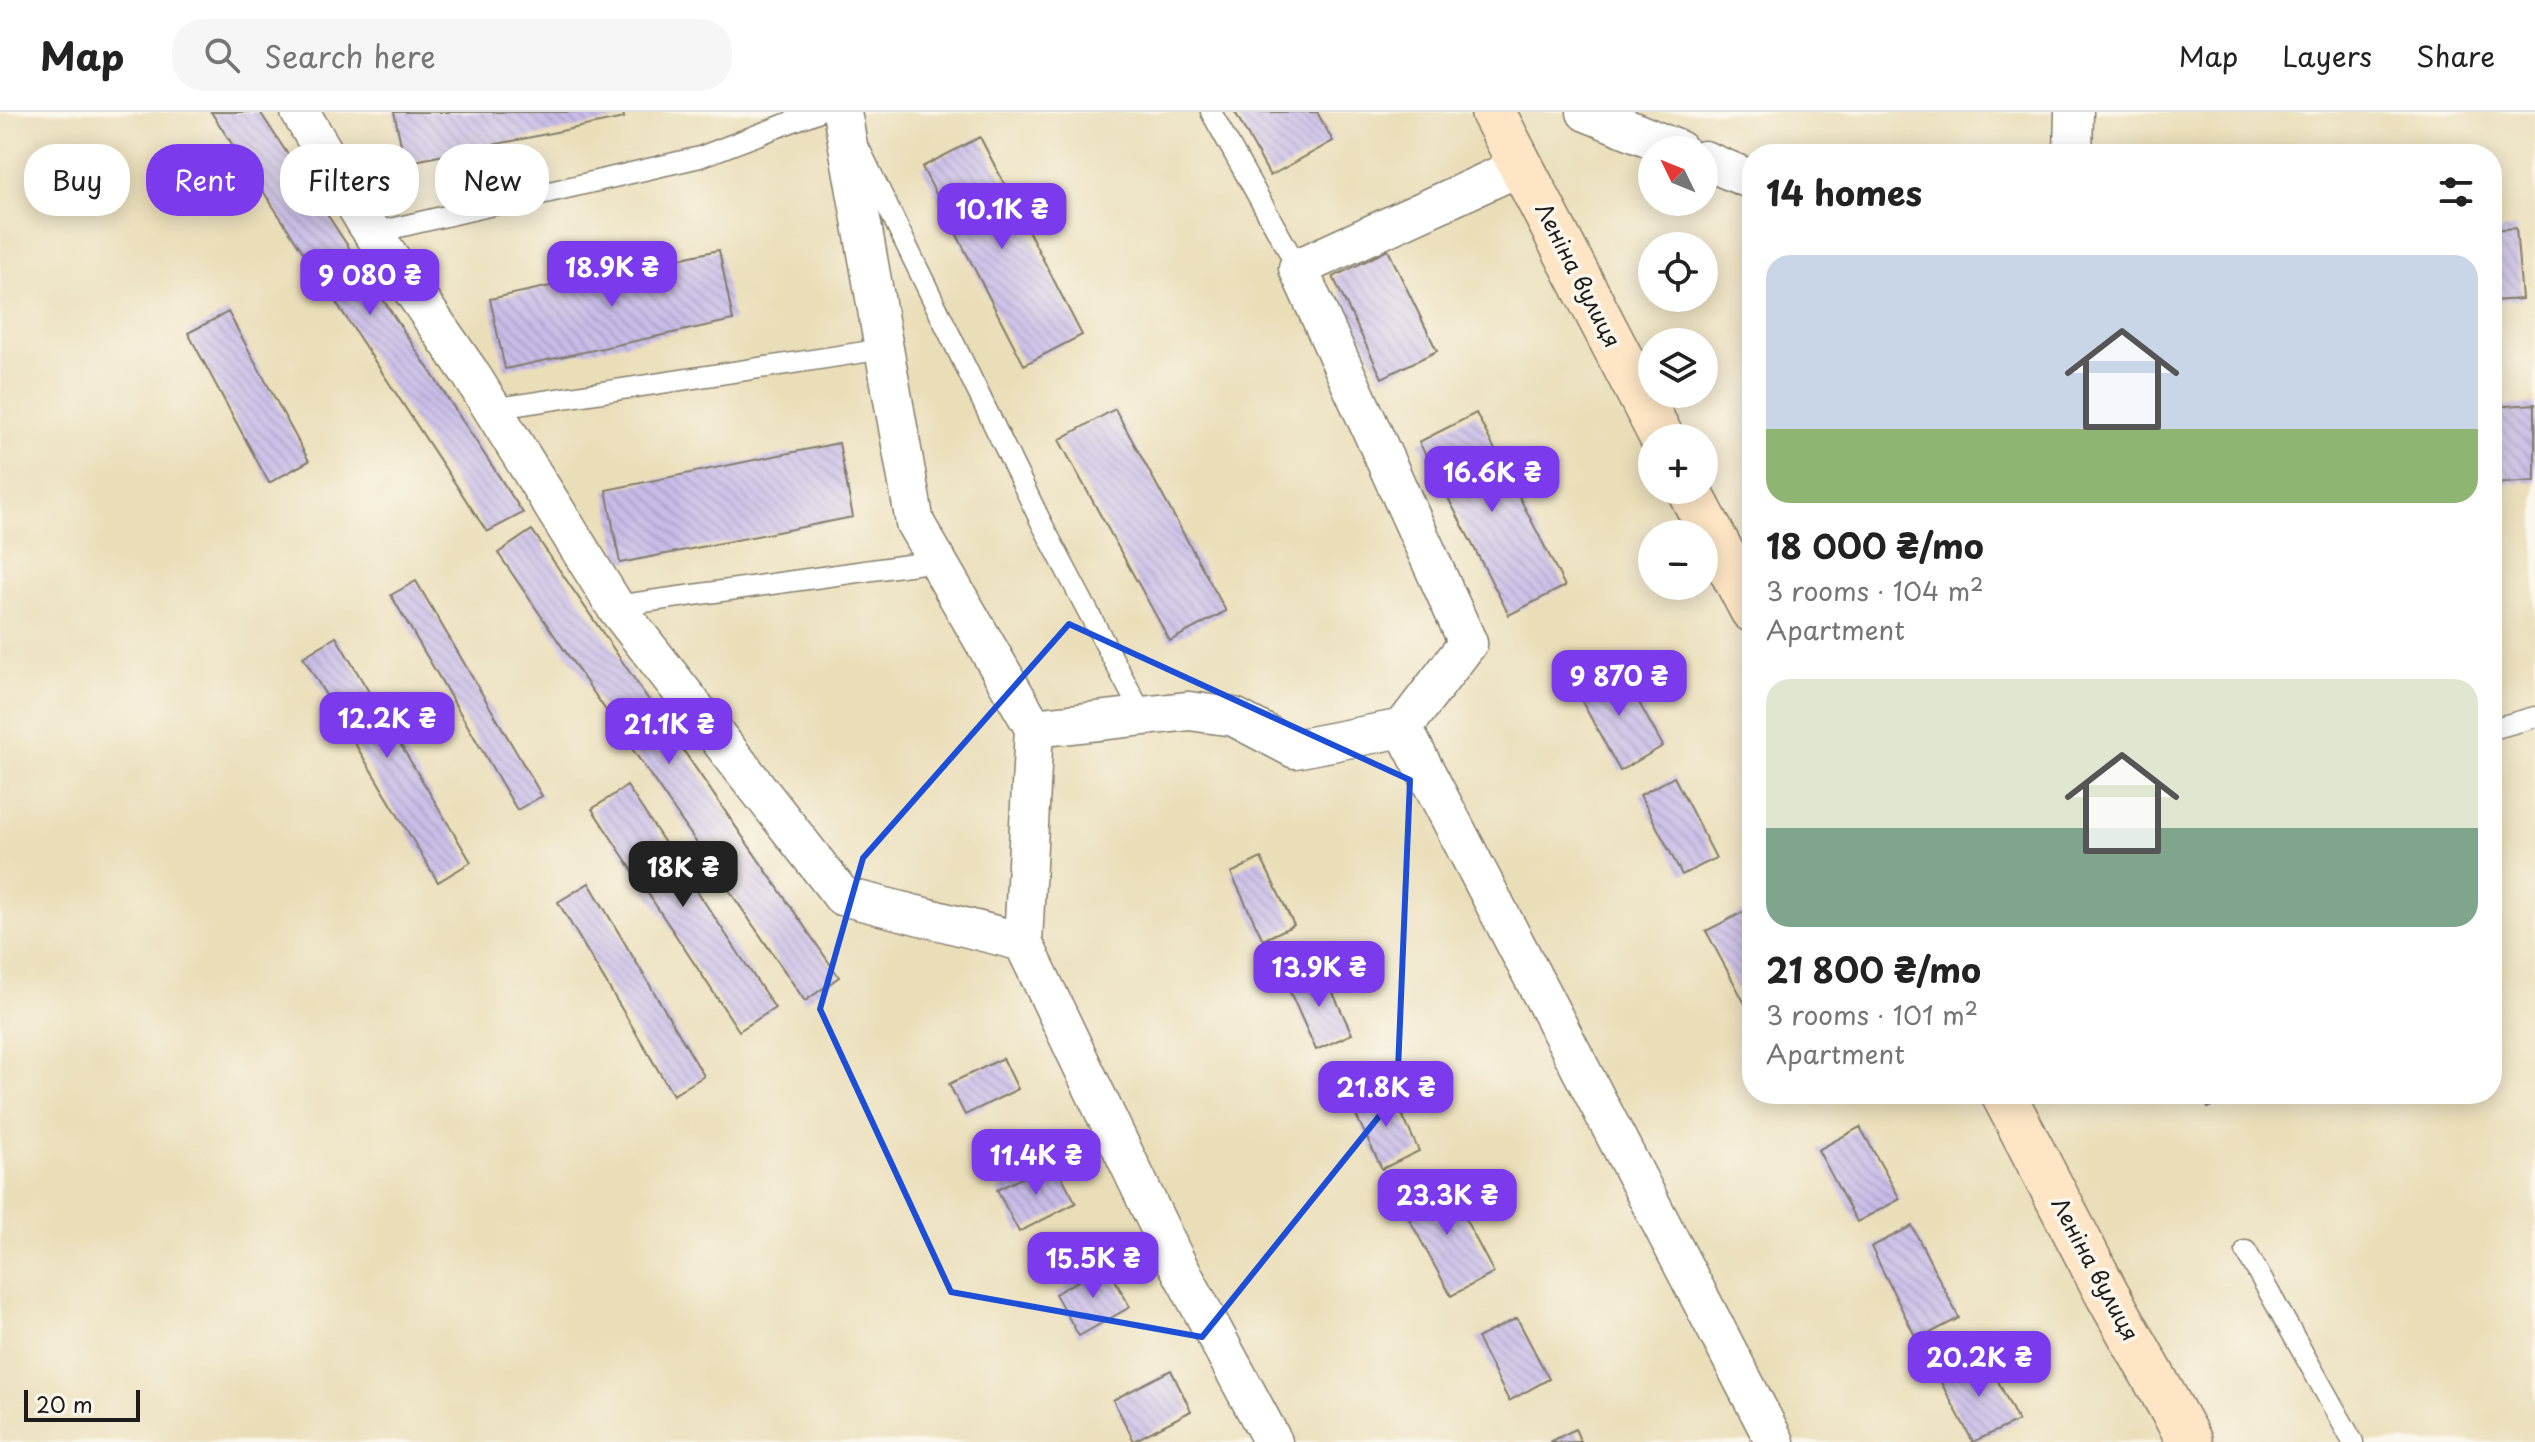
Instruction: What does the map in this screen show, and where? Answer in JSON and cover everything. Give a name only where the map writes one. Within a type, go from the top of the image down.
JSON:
[{"type":"street","points":[[300,112],[373,233],[492,409],[615,606],[842,896],[1023,942]]},
{"type":"street","points":[[842,112],[915,523],[1034,728],[1023,942],[1175,1260],[1273,1442]]},
{"type":"street","name":"Леніна вулиця","points":[[1493,112],[1655,424]]},
{"type":"street","points":[[1586,112],[1645,136]]},
{"type":"street","points":[[2073,144],[2074,112]]},
{"type":"street","points":[[1034,728],[1189,711],[1234,717],[1295,749],[1403,728],[1468,643],[1298,268],[1521,166]]},
{"type":"street","points":[[1718,166],[1742,176]]},
{"type":"street","points":[[1696,504],[1742,591]]},
{"type":"street","points":[[1403,728],[1775,1442]]},
{"type":"street","name":"Леніна вулиця","points":[[2008,1104],[2106,1292],[2190,1442]]},
{"type":"lane","points":[[373,233],[700,157],[817,112]]},
{"type":"lane","points":[[842,112],[1043,526],[1143,716]]},
{"type":"lane","points":[[1211,112],[1298,268]]},
{"type":"lane","points":[[492,409],[884,349]]},
{"type":"lane","points":[[615,606],[937,561]]},
{"type":"lane","points":[[2502,726],[2535,717]]},
{"type":"lane","points":[[2246,1251],[2353,1442]]},
{"type":"highlighted area","points":[[1069,624],[1410,780],[1397,1094],[1202,1337],[951,1292],[820,1009],[863,858]]},
{"type":"building","points":[[211,112],[260,112],[281,144],[280,216],[328,216],[523,513],[487,532],[264,193],[264,144],[232,144]]},
{"type":"building","points":[[394,112],[623,112],[624,118],[497,144],[435,144],[435,157],[419,160],[419,144],[401,144]]},
{"type":"building","points":[[1235,112],[1317,112],[1333,141],[1270,176]]},
{"type":"building","points":[[980,137],[1082,335],[1024,365],[922,167]]},
{"type":"building","points":[[2516,228],[2522,299],[2502,300],[2502,229]]},
{"type":"building","points":[[719,250],[733,320],[505,369],[490,299]]},
{"type":"building","points":[[1388,250],[1437,351],[1382,378],[1333,277]]},
{"type":"building","points":[[228,312],[309,461],[269,483],[188,333]]},
{"type":"building","points":[[2535,404],[2535,481],[2502,483],[2502,406]]},
{"type":"building","points":[[1115,409],[1226,611],[1170,641],[1059,440]]},
{"type":"building","points":[[1476,413],[1565,586],[1509,615],[1419,442]]},
{"type":"building","points":[[839,443],[853,517],[620,563],[606,490]]},
{"type":"building","points":[[532,530],[839,977],[805,1001],[498,553]]},
{"type":"building","points":[[416,581],[542,796],[517,810],[391,595]]},
{"type":"building","points":[[336,637],[471,862],[438,882],[303,657]]},
{"type":"building","points":[[1618,665],[1663,746],[1620,771],[1575,689]]},
{"type":"building","points":[[1674,777],[1716,858],[1682,875],[1640,795]]},
{"type":"building","points":[[627,786],[775,1008],[739,1031],[592,809]]},
{"type":"building","points":[[1261,858],[1294,925],[1263,940],[1231,873]]},
{"type":"building","points":[[589,883],[704,1076],[673,1095],[558,902]]},
{"type":"building","points":[[1742,913],[1742,998],[1706,931]]},
{"type":"building","points":[[1321,967],[1352,1034],[1316,1050],[1286,983]]},
{"type":"building","points":[[1003,1058],[1018,1089],[965,1115],[949,1084]]},
{"type":"building","points":[[1390,1089],[1419,1151],[1382,1169],[1352,1107]]},
{"type":"building","points":[[1860,1127],[1900,1199],[1857,1222],[1818,1150]]},
{"type":"building","points":[[1054,1162],[1076,1203],[1019,1232],[997,1190]]},
{"type":"building","points":[[1444,1179],[1494,1273],[1451,1296],[1400,1202]]},
{"type":"building","points":[[1912,1226],[1959,1318],[1917,1340],[1871,1247]]},
{"type":"building","points":[[1107,1265],[1130,1307],[1079,1336],[1055,1294]]},
{"type":"building","points":[[1517,1318],[1549,1379],[1509,1401],[1477,1338]]},
{"type":"building","points":[[1985,1355],[2018,1421],[1973,1442],[1939,1379]]},
{"type":"building","points":[[1171,1370],[1191,1411],[1134,1441],[1113,1400]]},
{"type":"building","points":[[1575,1429],[1581,1442],[1550,1442]]}]
